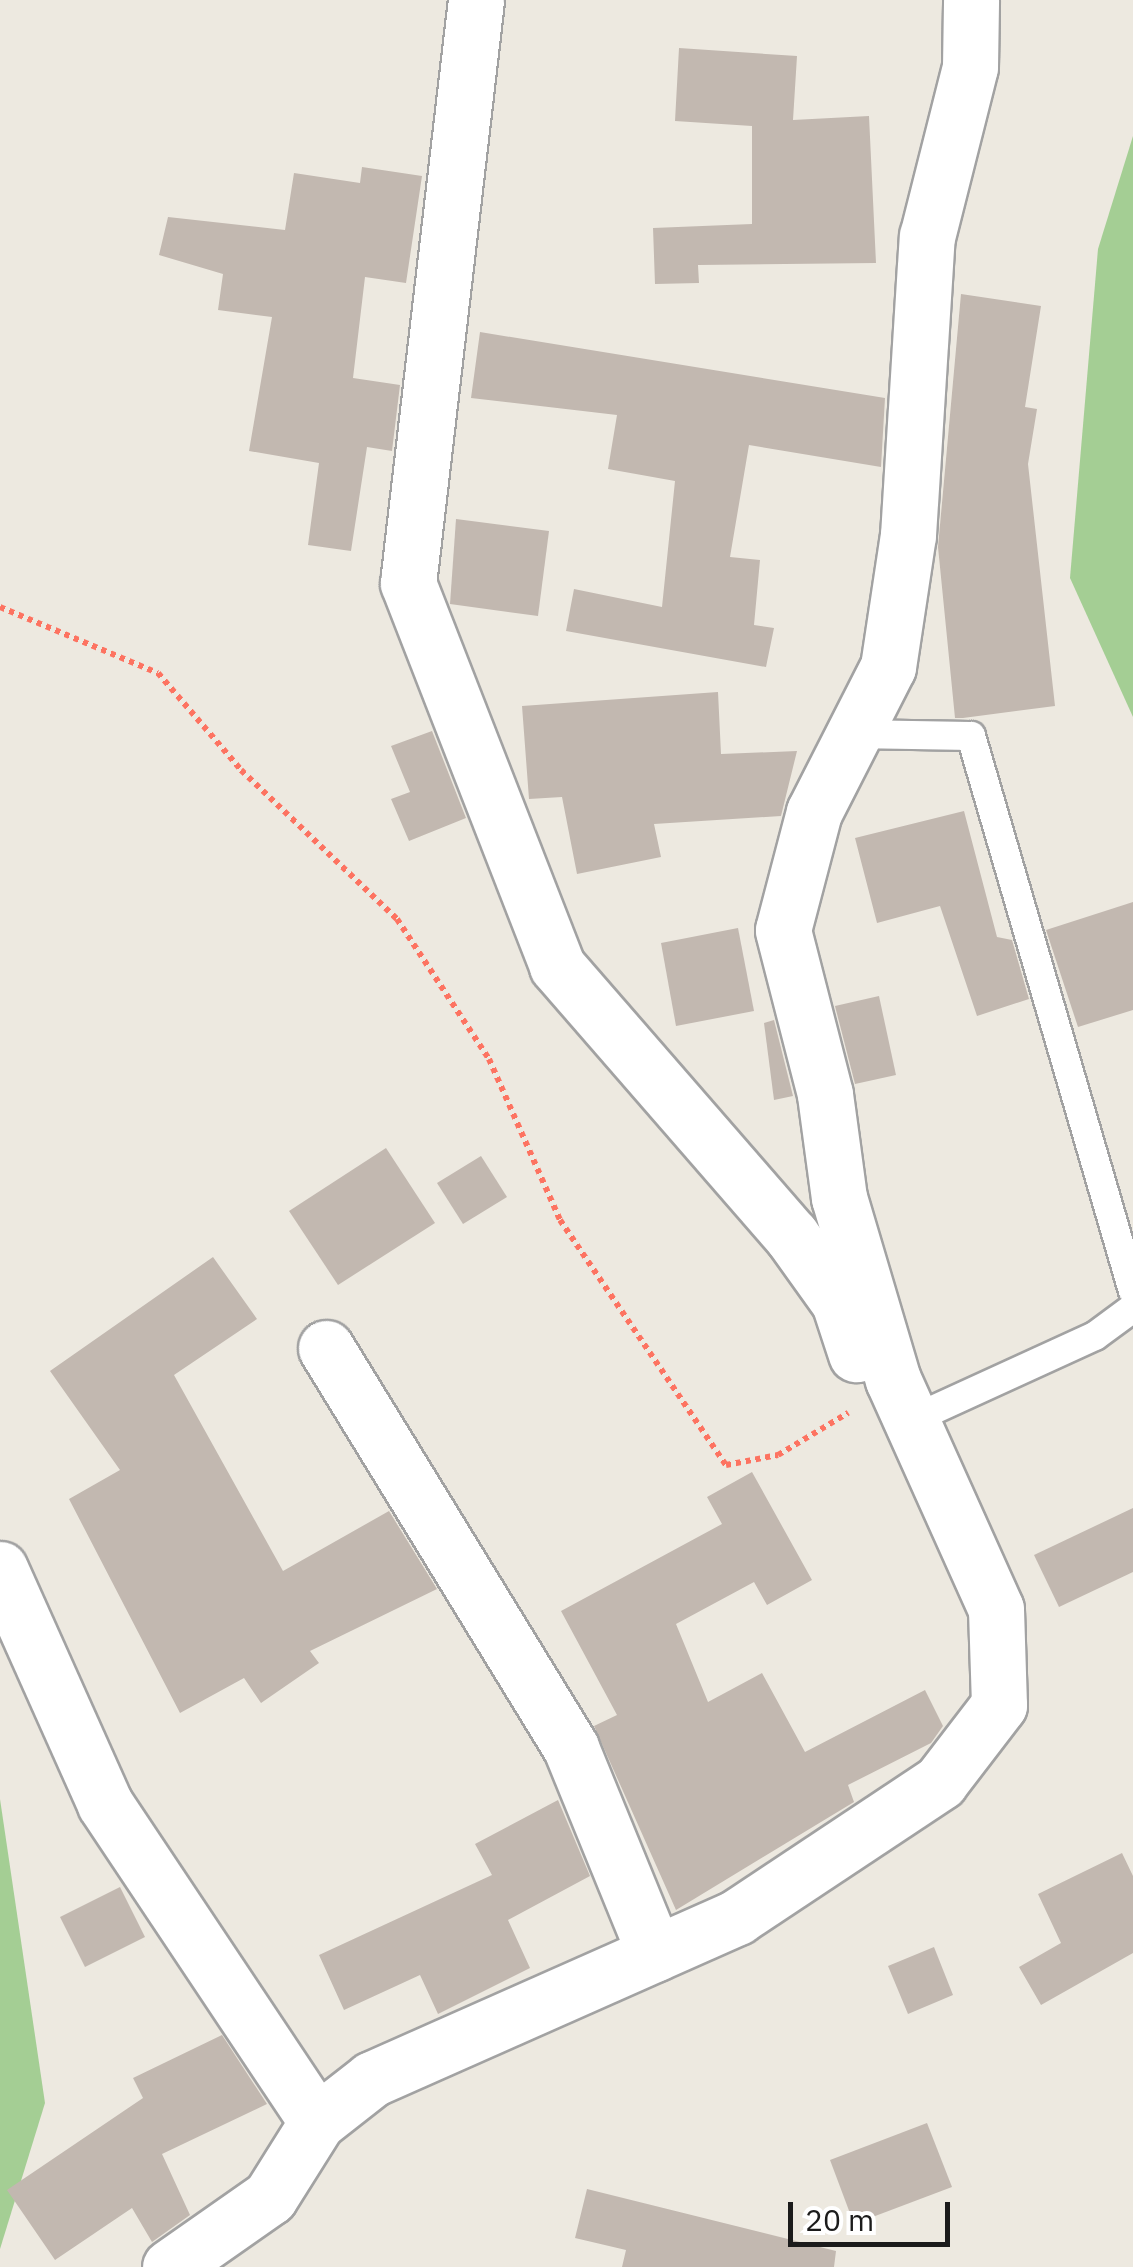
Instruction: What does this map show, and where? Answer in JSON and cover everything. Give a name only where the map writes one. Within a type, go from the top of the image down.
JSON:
[{"type":"street","points":[[170,2267],[270,2197],[317,2122],[372,2079],[737,1917],[940,1782],[999,1704],[996,1609],[890,1410],[839,1302],[558,966],[408,583],[476,0]]},
{"type":"street","points":[[890,1410],[839,1198],[825,1094],[783,930],[814,812],[888,667],[908,535],[927,238],[970,67],[971,0]]},
{"type":"street","points":[[326,1348],[570,1748],[655,1954]]},
{"type":"street","points":[[0,1569],[105,1804],[317,2122]]},
{"type":"lane","points":[[853,734],[971,736],[1133,1291]]},
{"type":"lane","points":[[890,1410],[1095,1336],[1133,1308]]},
{"type":"path","points":[[0,607],[158,673],[241,770],[397,919],[489,1059],[560,1220],[726,1464],[778,1455],[890,1410]]},
{"type":"green space","points":[[1133,136],[1133,717],[1070,578],[1098,249]]},
{"type":"green space","points":[[0,1799],[45,2103],[0,2249]]},
{"type":"building","points":[[679,48],[797,56],[793,120],[869,116],[876,263],[698,265],[699,283],[655,284],[653,228],[752,224],[752,126],[675,121]]},
{"type":"building","points":[[362,167],[422,176],[406,283],[365,277],[353,378],[400,385],[392,451],[367,447],[351,551],[308,545],[319,463],[249,451],[272,317],[218,310],[223,274],[159,255],[168,217],[285,230],[294,173],[360,183]]},
{"type":"building","points":[[961,294],[1041,306],[1025,407],[1037,409],[1028,464],[1055,706],[955,718],[938,547]]},
{"type":"building","points":[[480,332],[885,398],[881,467],[749,445],[730,557],[760,560],[754,625],[774,628],[766,667],[566,631],[574,589],[662,607],[675,481],[608,469],[617,415],[471,398]]},
{"type":"building","points":[[456,519],[549,531],[538,616],[450,604]]},
{"type":"building","points":[[718,692],[721,754],[797,751],[781,816],[654,824],[661,857],[577,874],[562,797],[529,799],[522,706]]},
{"type":"building","points":[[432,731],[466,818],[409,841],[391,799],[410,792],[391,746]]},
{"type":"building","points":[[964,811],[997,937],[1012,940],[1029,999],[977,1016],[940,906],[877,923],[855,838]]},
{"type":"building","points":[[1133,902],[1133,1010],[1078,1027],[1046,930]]},
{"type":"building","points":[[738,928],[754,1011],[676,1026],[661,943]]},
{"type":"building","points":[[879,996],[896,1075],[855,1084],[835,1006]]},
{"type":"building","points":[[774,1020],[793,1096],[774,1100],[764,1023]]},
{"type":"building","points":[[386,1148],[435,1223],[338,1285],[289,1211]]},
{"type":"building","points":[[481,1156],[507,1197],[463,1224],[437,1183]]},
{"type":"building","points":[[213,1257],[257,1319],[174,1375],[283,1571],[389,1511],[437,1589],[310,1651],[319,1663],[261,1703],[244,1678],[180,1713],[69,1499],[120,1470],[50,1371]]},
{"type":"building","points":[[752,1472],[812,1580],[767,1605],[754,1582],[676,1624],[708,1702],[762,1673],[805,1752],[925,1690],[943,1726],[931,1743],[848,1785],[854,1802],[676,1910],[594,1726],[617,1715],[561,1611],[722,1524],[707,1497]]},
{"type":"building","points":[[1133,1508],[1133,1572],[1059,1607],[1034,1555]]},
{"type":"building","points":[[558,1800],[590,1876],[508,1920],[530,1968],[438,2014],[420,1975],[344,2010],[319,1955],[492,1875],[475,1844]]},
{"type":"building","points":[[1122,1853],[1133,1876],[1133,1953],[1041,2005],[1019,1967],[1061,1943],[1038,1894]]},
{"type":"building","points":[[120,1887],[145,1937],[85,1967],[60,1917]]},
{"type":"building","points":[[934,1947],[953,1995],[908,2014],[888,1966]]},
{"type":"building","points":[[222,2035],[267,2104],[162,2154],[190,2215],[152,2242],[132,2208],[55,2260],[7,2190],[143,2098],[133,2078]]},
{"type":"building","points":[[927,2123],[952,2187],[854,2224],[830,2160]]},
{"type":"building","points":[[587,2189],[836,2251],[834,2267],[622,2267],[626,2250],[575,2238]]}]
